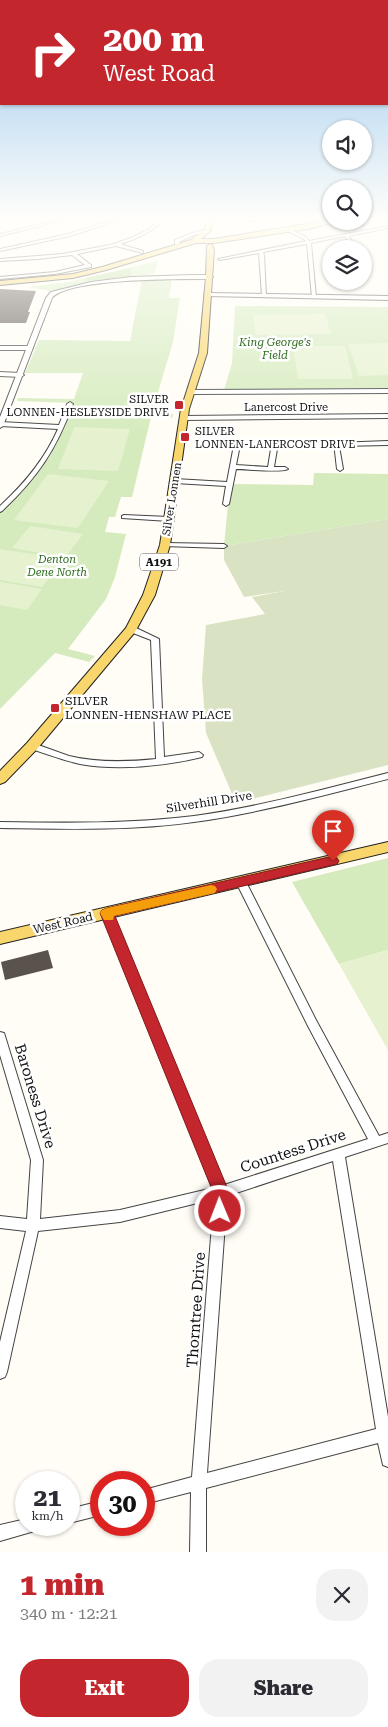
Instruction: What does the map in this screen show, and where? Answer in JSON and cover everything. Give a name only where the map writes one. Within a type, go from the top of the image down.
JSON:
[{"type":"main road","name":"Silver Lonnen","points":[[0,779],[32,746],[130,629],[149,595],[165,545],[184,418],[202,354],[208,291]]},
{"type":"main road","name":"West Road","points":[[0,938],[388,848]]},
{"type":"street","points":[[61,291],[53,293],[49,298],[21,375],[0,425],[62,427]]},
{"type":"street","points":[[264,291],[264,296]]},
{"type":"street","points":[[313,291],[314,297]]},
{"type":"street","points":[[207,295],[388,298]]},
{"type":"street","points":[[0,348],[30,348]]},
{"type":"street","points":[[0,374],[21,375]]},
{"type":"street","points":[[191,392],[388,391]]},
{"type":"street","points":[[0,510],[40,469],[54,447],[70,404]]},
{"type":"street","name":"Lanercost Drive","points":[[184,418],[388,416]]},
{"type":"street","points":[[340,470],[336,444],[388,443]]},
{"type":"street","points":[[226,504],[237,445]]},
{"type":"street","points":[[264,447],[286,448]]},
{"type":"street","points":[[272,469],[274,448]]},
{"type":"street","points":[[233,467],[284,470]]},
{"type":"street","points":[[175,481],[230,484]]},
{"type":"street","points":[[124,517],[169,519]]},
{"type":"street","points":[[165,545],[224,546]]},
{"type":"street","points":[[130,629],[155,639],[160,760]]},
{"type":"street","points":[[32,746],[62,757],[96,764],[128,764],[200,755]]},
{"type":"street","name":"Silverhill Drive","points":[[0,824],[70,826],[195,819],[388,776]]},
{"type":"street","points":[[241,882],[312,1023],[382,1140]]},
{"type":"street","name":"Thorntree Drive","points":[[107,913],[221,1192],[199,1483],[198,1552]]},
{"type":"street","name":"Baroness Drive","points":[[0,1036],[37,1160],[33,1226],[0,1372]]},
{"type":"street","name":"Countess Drive","points":[[0,1222],[33,1226],[120,1216],[221,1192],[382,1140]]},
{"type":"street","points":[[338,1154],[386,1434],[388,1460]]},
{"type":"street","points":[[155,1494],[386,1434]]},
{"type":"street","points":[[0,1533],[15,1529]]},
{"type":"green space","name":"Denton Dene North","points":[[140,291],[170,291],[169,298],[180,298],[173,342],[152,412],[173,414],[172,418],[151,417],[132,497],[121,497],[115,517],[109,517],[105,532],[126,534],[115,577],[106,599],[68,649],[95,656],[89,662],[55,653],[0,709],[0,513],[25,488],[53,451],[73,403],[17,401],[18,398],[74,399],[83,373],[25,373],[39,340],[130,341]]},
{"type":"green space","name":"King George's Field","points":[[235,306],[388,307],[388,388],[224,390],[232,363]]},
{"type":"green space","points":[[325,314],[331,334],[256,335],[253,315]]},
{"type":"green space","points":[[388,343],[388,375],[359,376],[348,344]]},
{"type":"green space","points":[[293,346],[345,346],[353,379],[298,379]]},
{"type":"green space","points":[[74,427],[130,429],[118,471],[58,469]]},
{"type":"green space","points":[[314,473],[388,474],[388,519],[224,546],[230,484],[313,485]]},
{"type":"green space","points":[[48,474],[109,481],[78,528],[14,520]]},
{"type":"green space","points":[[388,519],[388,765],[236,803],[206,733],[202,679],[206,625],[265,614],[252,597],[284,591],[244,597],[224,560],[224,546]]},
{"type":"green space","points":[[30,526],[83,534],[66,557],[12,548]]},
{"type":"green space","points":[[0,549],[63,559],[42,587],[0,580]]},
{"type":"green space","points":[[0,582],[42,589],[27,610],[0,605]]},
{"type":"green space","points":[[388,858],[388,950],[339,964],[292,882]]},
{"type":"green space","points":[[388,950],[388,1050],[339,964]]},
{"type":"building","points":[[0,291],[36,291],[26,323],[0,323]]},
{"type":"building","points":[[48,950],[53,968],[5,980],[1,962]]},
{"type":"slow traffic","points":[[108,917],[107,913],[211,889]]},
{"type":"place","name":"SILVER LONNEN-HESLEYSIDE DRIVE","points":[[179,405]]},
{"type":"place","name":"SILVER LONNEN-LANERCOST DRIVE","points":[[185,437]]},
{"type":"place","name":"SILVER LONNEN-HENSHAW PLACE","points":[[55,708]]},
{"type":"route","points":[[220,1211],[221,1192],[107,913],[333,861]]}]
